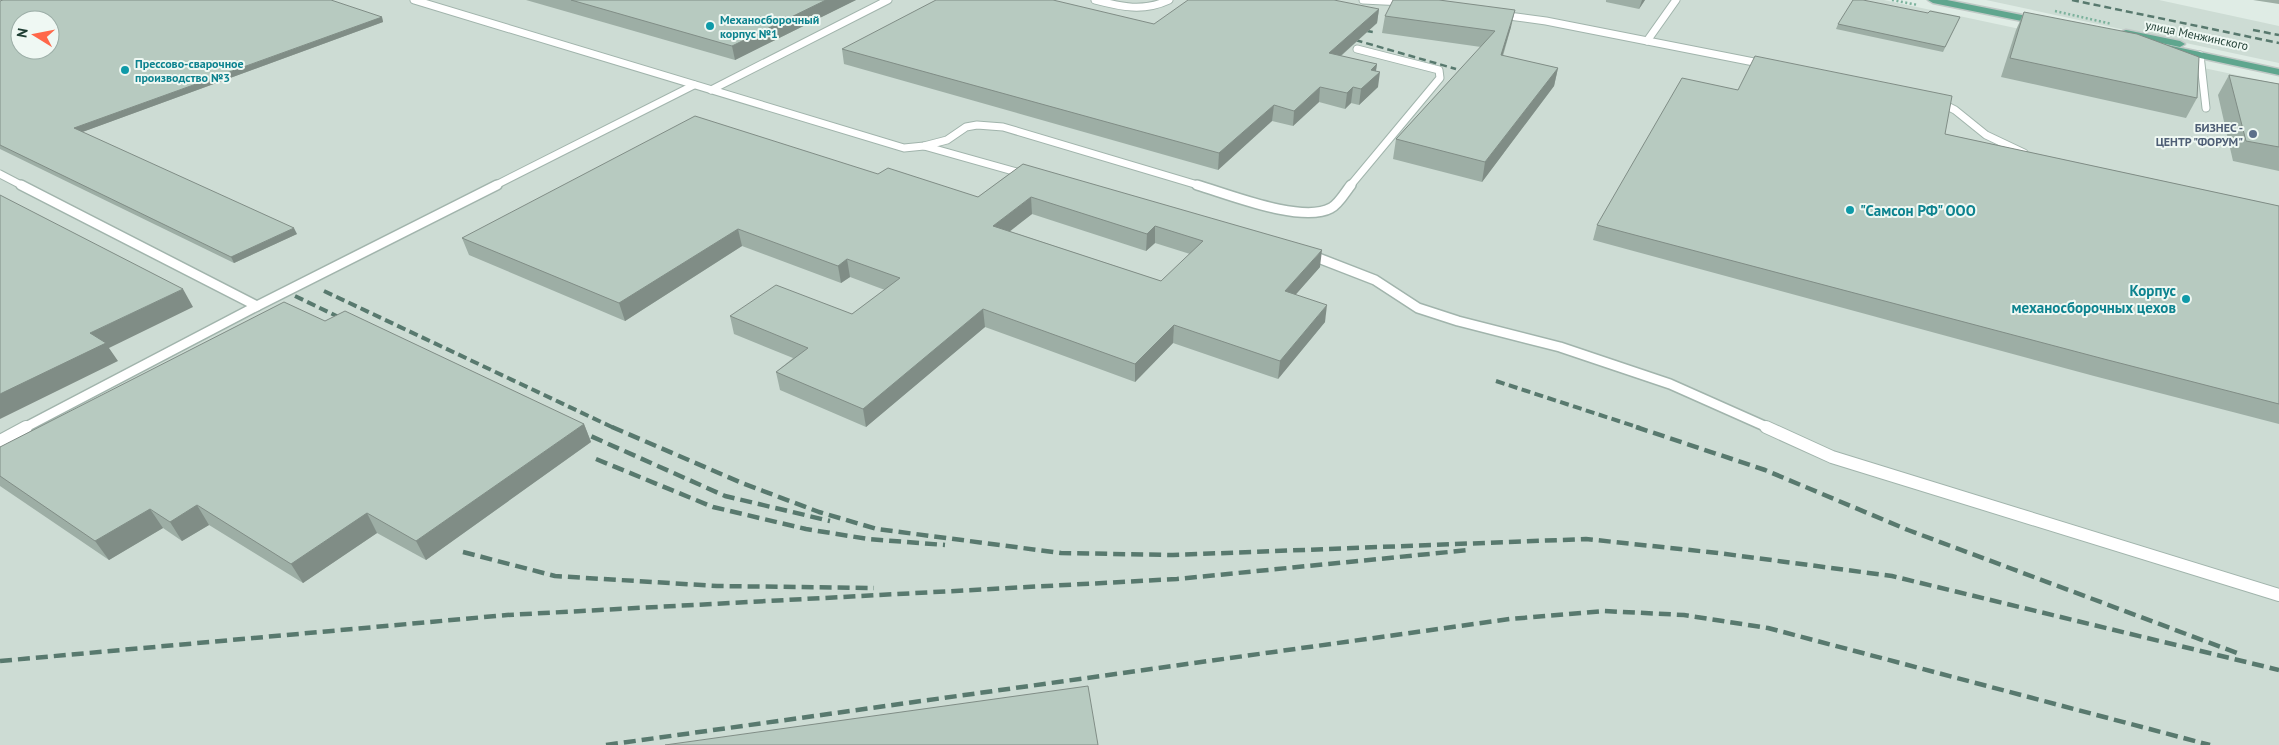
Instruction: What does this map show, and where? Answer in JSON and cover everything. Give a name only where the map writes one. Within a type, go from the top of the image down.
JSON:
[{"type":"main road","points":[[1933,0],[2056,25]]},
{"type":"main road","points":[[1963,0],[2049,17]]},
{"type":"main road","name":"улица Менжинского","points":[[2279,66],[2115,34],[2279,72]]},
{"type":"lane","points":[[414,0],[904,148],[924,146],[947,140],[966,127],[977,124],[1003,127],[1285,211],[1309,214],[1332,208],[1440,78],[1440,70],[1357,49]]},
{"type":"lane","points":[[710,90],[888,0]]},
{"type":"lane","points":[[1095,0],[1142,10],[1153,8],[1169,0]]},
{"type":"lane","points":[[1363,0],[1412,3]]},
{"type":"lane","points":[[1647,41],[1676,0]]},
{"type":"lane","points":[[1491,13],[1546,21],[1777,67]]},
{"type":"lane","points":[[2200,55],[2206,108]]},
{"type":"lane","points":[[0,441],[257,306],[694,85]]},
{"type":"lane","points":[[1929,98],[1955,108],[1981,131],[2004,145],[2030,155]]},
{"type":"lane","points":[[924,146],[1037,178]]},
{"type":"lane","points":[[0,174],[257,306]]},
{"type":"lane","points":[[1300,252],[1375,280],[1418,308],[1560,347],[1670,384],[1832,457],[2279,595]]},
{"type":"path","points":[[1892,0],[1919,6]]},
{"type":"shaded area","points":[[0,0],[1884,0],[2279,84],[2279,745],[0,745]]},
{"type":"shaded area","points":[[1986,0],[2159,0],[2279,26],[2279,63]]},
{"type":"building","name":"Прессово-сварочное производство №3","points":[[331,0],[382,17],[74,128],[294,228],[231,257],[0,145],[0,1]]},
{"type":"building","points":[[571,0],[826,0],[732,46]]},
{"type":"building","points":[[936,0],[1053,0],[1154,24],[1188,0],[1334,0],[1379,9],[1329,53],[1377,64],[1371,70],[1380,72],[1361,89],[1353,87],[1347,93],[1320,87],[1294,111],[1274,105],[1219,153],[842,49]]},
{"type":"building","points":[[1393,0],[1439,0],[1515,10],[1501,55],[1558,68],[1485,162],[1396,139],[1495,31],[1385,16]]},
{"type":"building","points":[[1853,0],[1863,0],[1928,13],[1930,11],[1960,17],[1945,47],[1838,24]]},
{"type":"building","points":[[2024,12],[2137,34],[2199,57],[2197,98],[2010,58]]},
{"type":"building","points":[[1755,56],[1952,96],[1945,134],[2279,206],[2279,404],[1597,225],[1682,78],[1738,90]]},
{"type":"building","points":[[2229,75],[2279,84],[2279,147],[2246,141]]},
{"type":"building","points":[[695,116],[878,174],[888,168],[978,197],[1023,164],[1322,250],[1285,291],[1327,305],[1280,361],[1174,325],[1135,364],[983,309],[863,409],[776,372],[808,348],[730,316],[776,285],[852,314],[900,278],[847,259],[838,266],[738,229],[619,303],[462,238]],"holes":[[[1031,197],[1147,234],[1155,226],[1203,241],[1161,281],[993,226]]]},
{"type":"building","points":[[0,195],[183,289],[90,333],[106,343],[0,394]]},
{"type":"building","points":[[284,302],[325,321],[345,311],[584,424],[416,541],[367,513],[291,564],[197,505],[170,522],[150,509],[95,541],[0,476],[0,447]]},
{"type":"building","points":[[1088,686],[1098,745],[665,745]]},
{"type":"railway","points":[[2072,0],[2279,43]]},
{"type":"railway","points":[[1355,29],[1373,32]]},
{"type":"railway","points":[[2253,30],[2279,35]]},
{"type":"railway","points":[[1345,37],[1456,69]]},
{"type":"railway","points":[[324,291],[614,428]]},
{"type":"railway","points":[[295,296],[349,322]]},
{"type":"railway","points":[[1496,381],[1640,428]]},
{"type":"railway","points":[[612,427],[742,483],[819,512],[877,529],[1061,553],[1173,555],[1586,539],[1718,553],[1892,576],[2279,670]]},
{"type":"railway","points":[[1636,427],[1765,470],[1908,530],[2237,653]]},
{"type":"railway","points":[[575,429],[725,496],[830,521]]},
{"type":"railway","points":[[596,459],[713,507],[806,529],[868,539],[945,545]]},
{"type":"railway","points":[[0,661],[507,615],[1177,579],[1469,550]]},
{"type":"railway","points":[[463,552],[555,576],[717,586],[874,588]]},
{"type":"railway","points":[[606,745],[1510,619],[1604,611],[1684,615],[1768,628],[2210,745]]},
{"type":"place","name":"Механосборочный корпус №1","points":[[710,26]]},
{"type":"place","name":"Прессово-сварочное производство №3","points":[[125,70]]},
{"type":"place","name":"БИЗНЕС - ЦЕНТР \"ФОРУМ\"","points":[[2253,134]]},
{"type":"place","name":"\"Самсон РФ\" ООО","points":[[1850,210]]},
{"type":"place","name":"Корпус механосборочных цехов","points":[[2186,299]]}]
